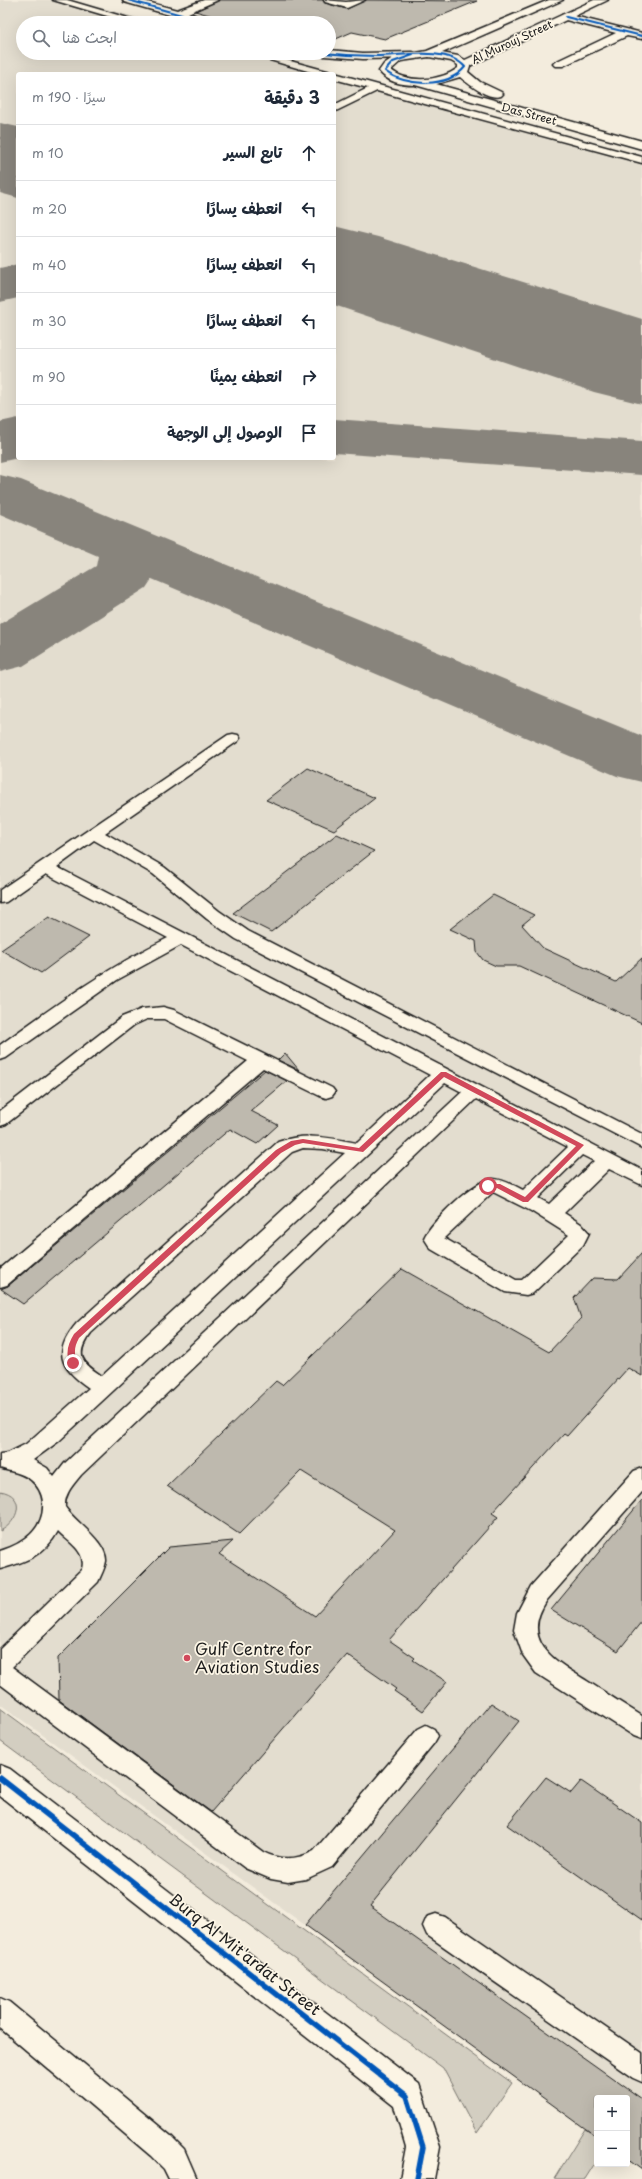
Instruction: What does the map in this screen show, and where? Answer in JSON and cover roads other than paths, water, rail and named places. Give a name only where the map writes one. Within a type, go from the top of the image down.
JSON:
[{"type":"street","points":[[128,0],[184,16]]},
{"type":"street","points":[[177,14],[213,0]]},
{"type":"street","points":[[329,0],[347,5],[360,0]]},
{"type":"street","name":"Al Murouj Street","points":[[429,54],[558,0]]},
{"type":"street","name":"Al Murouj Street","points":[[416,82],[439,80],[603,0]]},
{"type":"street","points":[[566,17],[642,36]]},
{"type":"street","points":[[560,64],[626,32]]},
{"type":"street","points":[[336,54],[371,56],[429,54]]},
{"type":"street","name":"Das Street","points":[[429,54],[454,58],[476,84],[499,95],[573,118],[642,136]]},
{"type":"street","points":[[336,58],[387,73],[386,68],[388,65],[398,59],[413,55]]},
{"type":"street","name":"Das Street","points":[[387,73],[402,80],[416,82],[642,144]]},
{"type":"street","name":"Burq Al Mit'ardat Street","points":[[0,1778],[407,2096],[423,2147],[417,2179]]},
{"type":"lane","points":[[57,0],[116,16]]},
{"type":"lane","points":[[277,60],[321,72]]},
{"type":"lane","points":[[336,77],[642,160]]},
{"type":"lane","points":[[336,108],[377,88]]},
{"type":"lane","points":[[0,898],[233,738]]},
{"type":"lane","points":[[94,834],[137,856],[153,867],[210,915],[242,935],[642,1142]]},
{"type":"lane","points":[[45,867],[642,1178]]},
{"type":"lane","points":[[0,1054],[109,976],[156,950],[182,938]]},
{"type":"lane","points":[[0,1120],[128,1021],[142,1014],[160,1012],[168,1014],[326,1092]]},
{"type":"lane","points":[[0,1280],[261,1060]]},
{"type":"lane","points":[[5,1461],[43,1442],[443,1074]]},
{"type":"lane","points":[[0,1560],[13,1557],[29,1549],[42,1538],[50,1524],[54,1504],[65,1478],[81,1461],[475,1090]]},
{"type":"lane","points":[[103,1387],[79,1371],[73,1363],[71,1354],[72,1344],[76,1336],[90,1322],[285,1147],[293,1143],[312,1141],[361,1150]]},
{"type":"lane","points":[[525,1200],[581,1145]]},
{"type":"lane","points":[[551,1214],[607,1159]]},
{"type":"lane","points":[[488,1186],[498,1186],[525,1200],[577,1230],[579,1236],[529,1286],[521,1289],[512,1287],[435,1241],[434,1234],[488,1186]]},
{"type":"lane","points":[[0,1664],[90,1576],[94,1568],[95,1561],[89,1546],[67,1527],[54,1504],[51,1489],[39,1474],[21,1464],[5,1461]]},
{"type":"lane","points":[[642,1477],[539,1593],[529,1606],[525,1621],[526,1637],[532,1652],[544,1666],[642,1729]]},
{"type":"lane","points":[[0,1672],[254,1860],[267,1868],[281,1871],[296,1871],[311,1867],[323,1859],[426,1736]]},
{"type":"lane","points":[[436,1926],[642,2068]]},
{"type":"lane","points":[[0,2011],[161,2146],[174,2159],[183,2179]]},
{"type":"place","name":"Gulf Centre for Aviation Studies","points":[[187,1658]]}]
